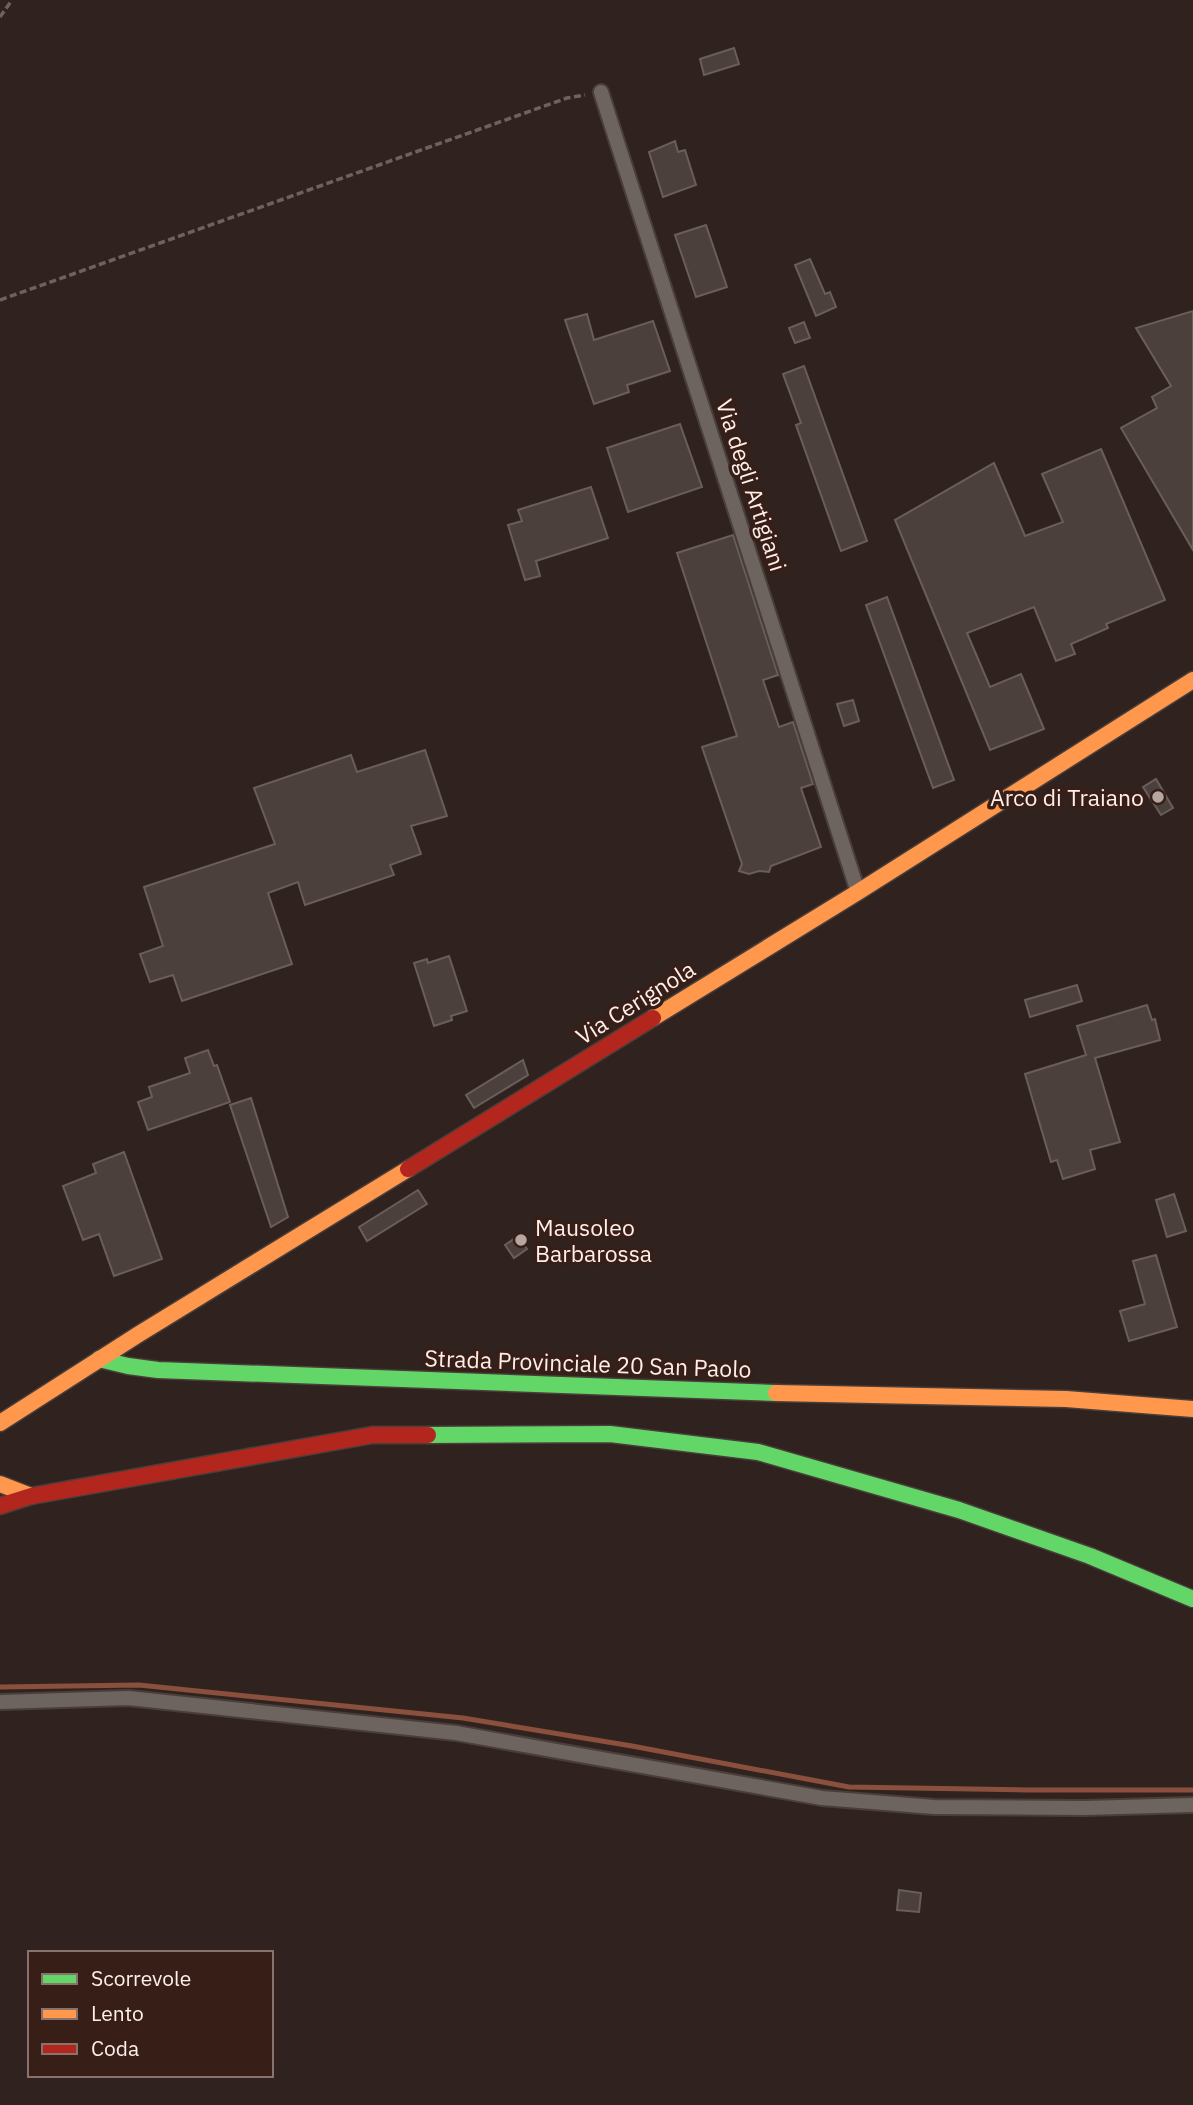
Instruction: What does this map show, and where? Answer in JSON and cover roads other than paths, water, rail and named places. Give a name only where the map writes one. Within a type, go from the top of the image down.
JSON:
[{"type":"street","name":"Via degli Artigiani","points":[[601,92],[858,892]]},
{"type":"street","name":"Via Cerignola","points":[[99,1359],[858,892],[1193,680]]},
{"type":"street","name":"Strada Provinciale 20 San Paolo","points":[[99,1359],[158,1370],[750,1393],[1066,1399],[1193,1409]]},
{"type":"street","points":[[0,1423],[99,1359]]},
{"type":"street","points":[[0,1506],[31,1496],[372,1435],[610,1434],[758,1452],[959,1510],[1090,1556],[1193,1599]]},
{"type":"street","points":[[0,1484],[31,1496]]},
{"type":"street","points":[[0,1702],[128,1698],[456,1733],[822,1798],[934,1807],[1084,1808],[1193,1805]]},
{"type":"waterway","points":[[0,1687],[139,1685],[463,1718],[632,1746],[849,1787],[1193,1790]]},
{"type":"place","name":"Arco di Traiano","points":[[1158,797]]},
{"type":"place","name":"Mausoleo Barbarossa","points":[[521,1240]]}]
